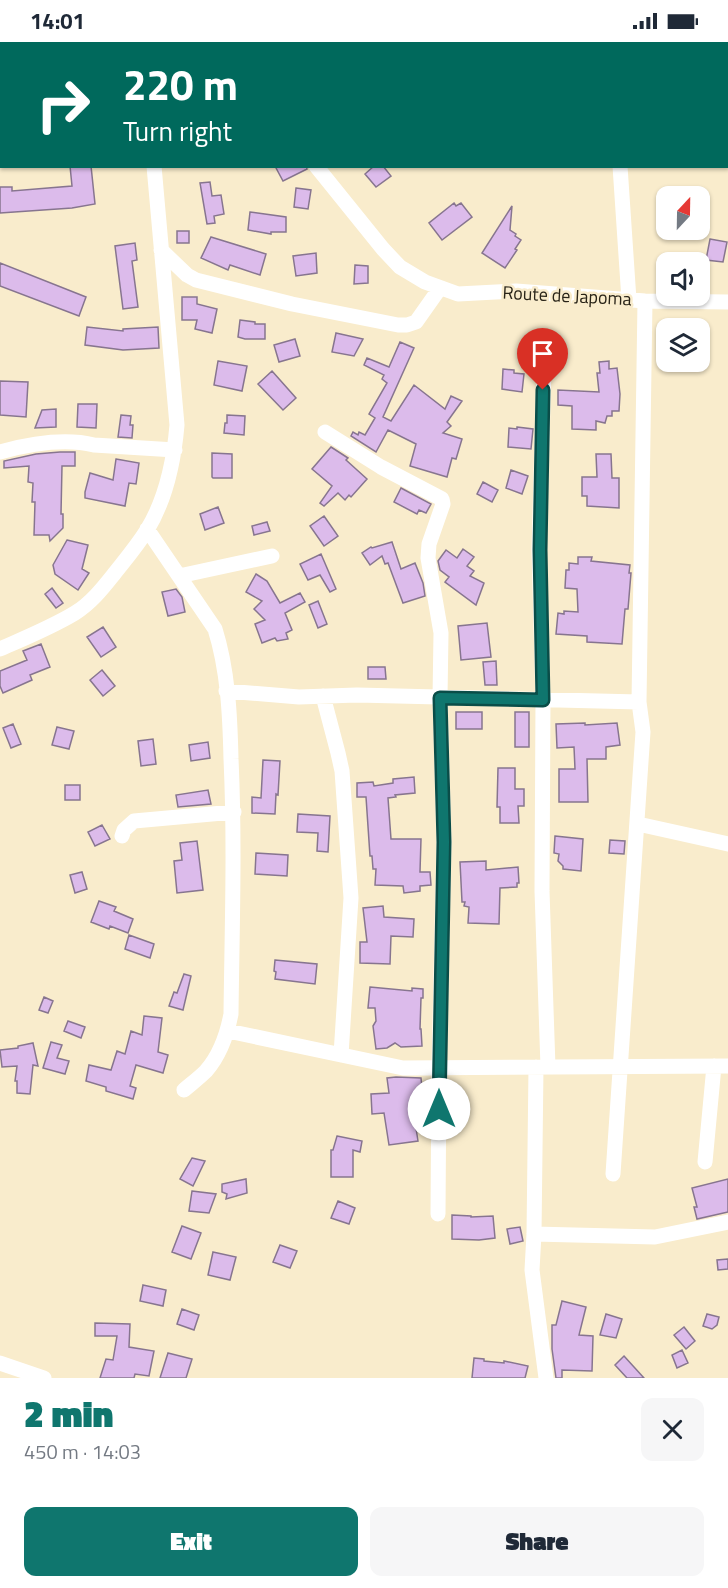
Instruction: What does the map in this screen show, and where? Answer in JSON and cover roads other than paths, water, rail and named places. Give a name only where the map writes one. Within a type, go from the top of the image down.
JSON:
[{"type":"street","points":[[0,649],[76,613],[95,598],[147,529],[163,494],[175,450],[177,425],[154,168]]},
{"type":"street","name":"Route de Japoma","points":[[318,168],[400,267],[425,282],[458,294],[516,291],[645,301],[728,302]]},
{"type":"street","points":[[621,168],[629,300]]},
{"type":"street","points":[[161,250],[187,275],[196,280],[292,304],[398,325],[416,322],[440,288]]},
{"type":"street","points":[[613,1174],[643,732],[639,702],[645,301]]},
{"type":"street","points":[[546,1378],[532,1270],[542,1067],[543,700],[540,539],[544,367],[549,345]]},
{"type":"street","points":[[325,432],[381,467],[442,500],[442,508],[432,534],[428,558],[441,633],[440,698],[444,842],[438,1214]]},
{"type":"street","points":[[0,452],[31,445],[81,442],[93,445],[175,450]]},
{"type":"street","points":[[147,529],[215,629],[230,723],[234,812],[231,1014],[228,1031],[217,1055],[205,1072],[184,1090]]},
{"type":"street","points":[[179,576],[272,556]]},
{"type":"street","points":[[226,691],[299,697],[357,695],[639,702]]},
{"type":"street","points":[[323,696],[342,771],[351,898],[341,1055]]},
{"type":"street","points":[[123,836],[124,830],[134,821],[234,812]]},
{"type":"street","points":[[638,824],[728,844]]},
{"type":"street","points":[[228,1031],[403,1068],[721,1066],[705,1162]]},
{"type":"street","points":[[534,1234],[655,1237],[728,1222]]},
{"type":"street","points":[[0,1363],[44,1378]]}]
